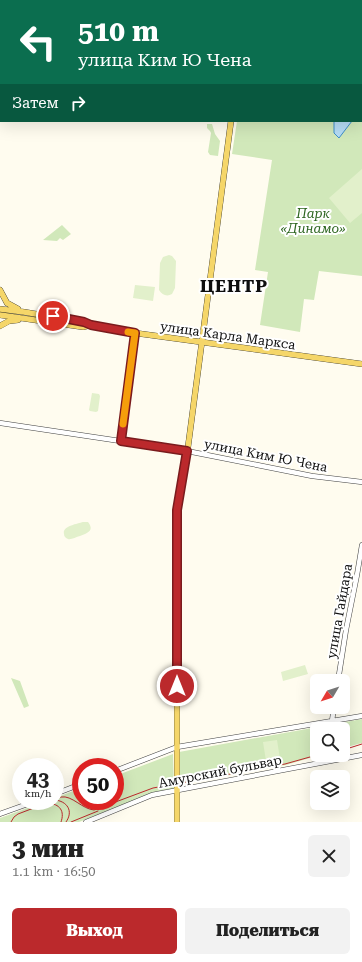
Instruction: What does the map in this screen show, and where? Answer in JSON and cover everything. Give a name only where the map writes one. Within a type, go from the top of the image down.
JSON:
[{"type":"main road","points":[[177,822],[177,510],[187,451],[231,122]]},
{"type":"main road","points":[[0,290],[7,303],[24,312]]},
{"type":"main road","name":"улица Карла Маркса","points":[[0,309],[84,322],[91,325],[135,333],[362,364]]},
{"type":"main road","name":"улица Карла Маркса","points":[[0,314],[83,327],[91,325]]},
{"type":"main road","points":[[0,326],[7,321],[39,321]]},
{"type":"street","points":[[121,441],[135,333]]},
{"type":"street","name":"улица Ким Ю Чена","points":[[0,423],[187,451],[312,476],[362,482]]},
{"type":"street","name":"улица Гайдара","points":[[339,674],[362,545]]},
{"type":"street","points":[[332,721],[333,714]]},
{"type":"street","name":"Амурский бульвар","points":[[124,768],[177,747],[362,716]]},
{"type":"street","name":"Амурский бульвар","points":[[86,822],[152,795],[362,755]]},
{"type":"street","points":[[0,814],[12,810]]},
{"type":"green space","name":"Парк «Динамо»","points":[[237,122],[362,122],[362,276],[319,271],[314,300],[304,299],[300,332],[260,325],[268,272],[255,270],[272,160],[232,154]]},
{"type":"green space","points":[[207,124],[212,124],[215,134],[220,141],[218,156],[210,155],[208,152],[211,133],[207,128]]},
{"type":"green space","points":[[362,169],[362,213],[350,223],[329,198]]},
{"type":"green space","points":[[62,225],[71,234],[63,240],[60,238],[57,241],[43,240]]},
{"type":"green space","points":[[169,255],[176,261],[175,288],[172,294],[166,295],[159,290],[160,263],[163,257]]},
{"type":"green space","points":[[135,285],[155,287],[153,301],[133,298]]},
{"type":"green space","points":[[92,393],[99,394],[100,396],[98,411],[96,412],[89,410]]},
{"type":"green space","points":[[83,522],[88,522],[90,525],[91,528],[87,533],[71,539],[65,537],[65,529]]},
{"type":"green space","points":[[305,665],[308,674],[283,681],[281,672]]},
{"type":"green space","points":[[11,678],[20,681],[29,706],[24,708]]},
{"type":"green space","points":[[362,719],[362,743],[350,746],[350,722],[345,722]]},
{"type":"green space","points":[[310,728],[310,758],[286,765],[180,784],[179,752]]},
{"type":"green space","points":[[277,740],[280,759],[266,761],[263,742]]},
{"type":"green space","points":[[173,754],[174,789],[152,793],[124,804],[124,773]]},
{"type":"green space","points":[[72,791],[72,810],[109,810],[79,822],[0,822],[0,818],[22,810],[64,810],[64,795]]},
{"type":"water","points":[[334,122],[351,122],[339,138],[334,133]]},
{"type":"tram line","points":[[350,748],[362,744]]},
{"type":"tram line","points":[[64,797],[94,810],[153,788],[285,764],[310,757]]},
{"type":"tram line","points":[[64,803],[69,810],[66,822]]},
{"type":"tram line","points":[[11,822],[18,814],[28,810]]},
{"type":"tram line","points":[[61,810],[61,822]]},
{"type":"tram line","points":[[71,822],[98,811]]},
{"type":"slow traffic","points":[[123,424],[135,333],[128,332]]},
{"type":"district","name":"ЦЕНТР","points":[[234,286]]},
{"type":"route","points":[[53,316],[135,333],[121,441],[187,451],[177,510],[177,686]]}]
